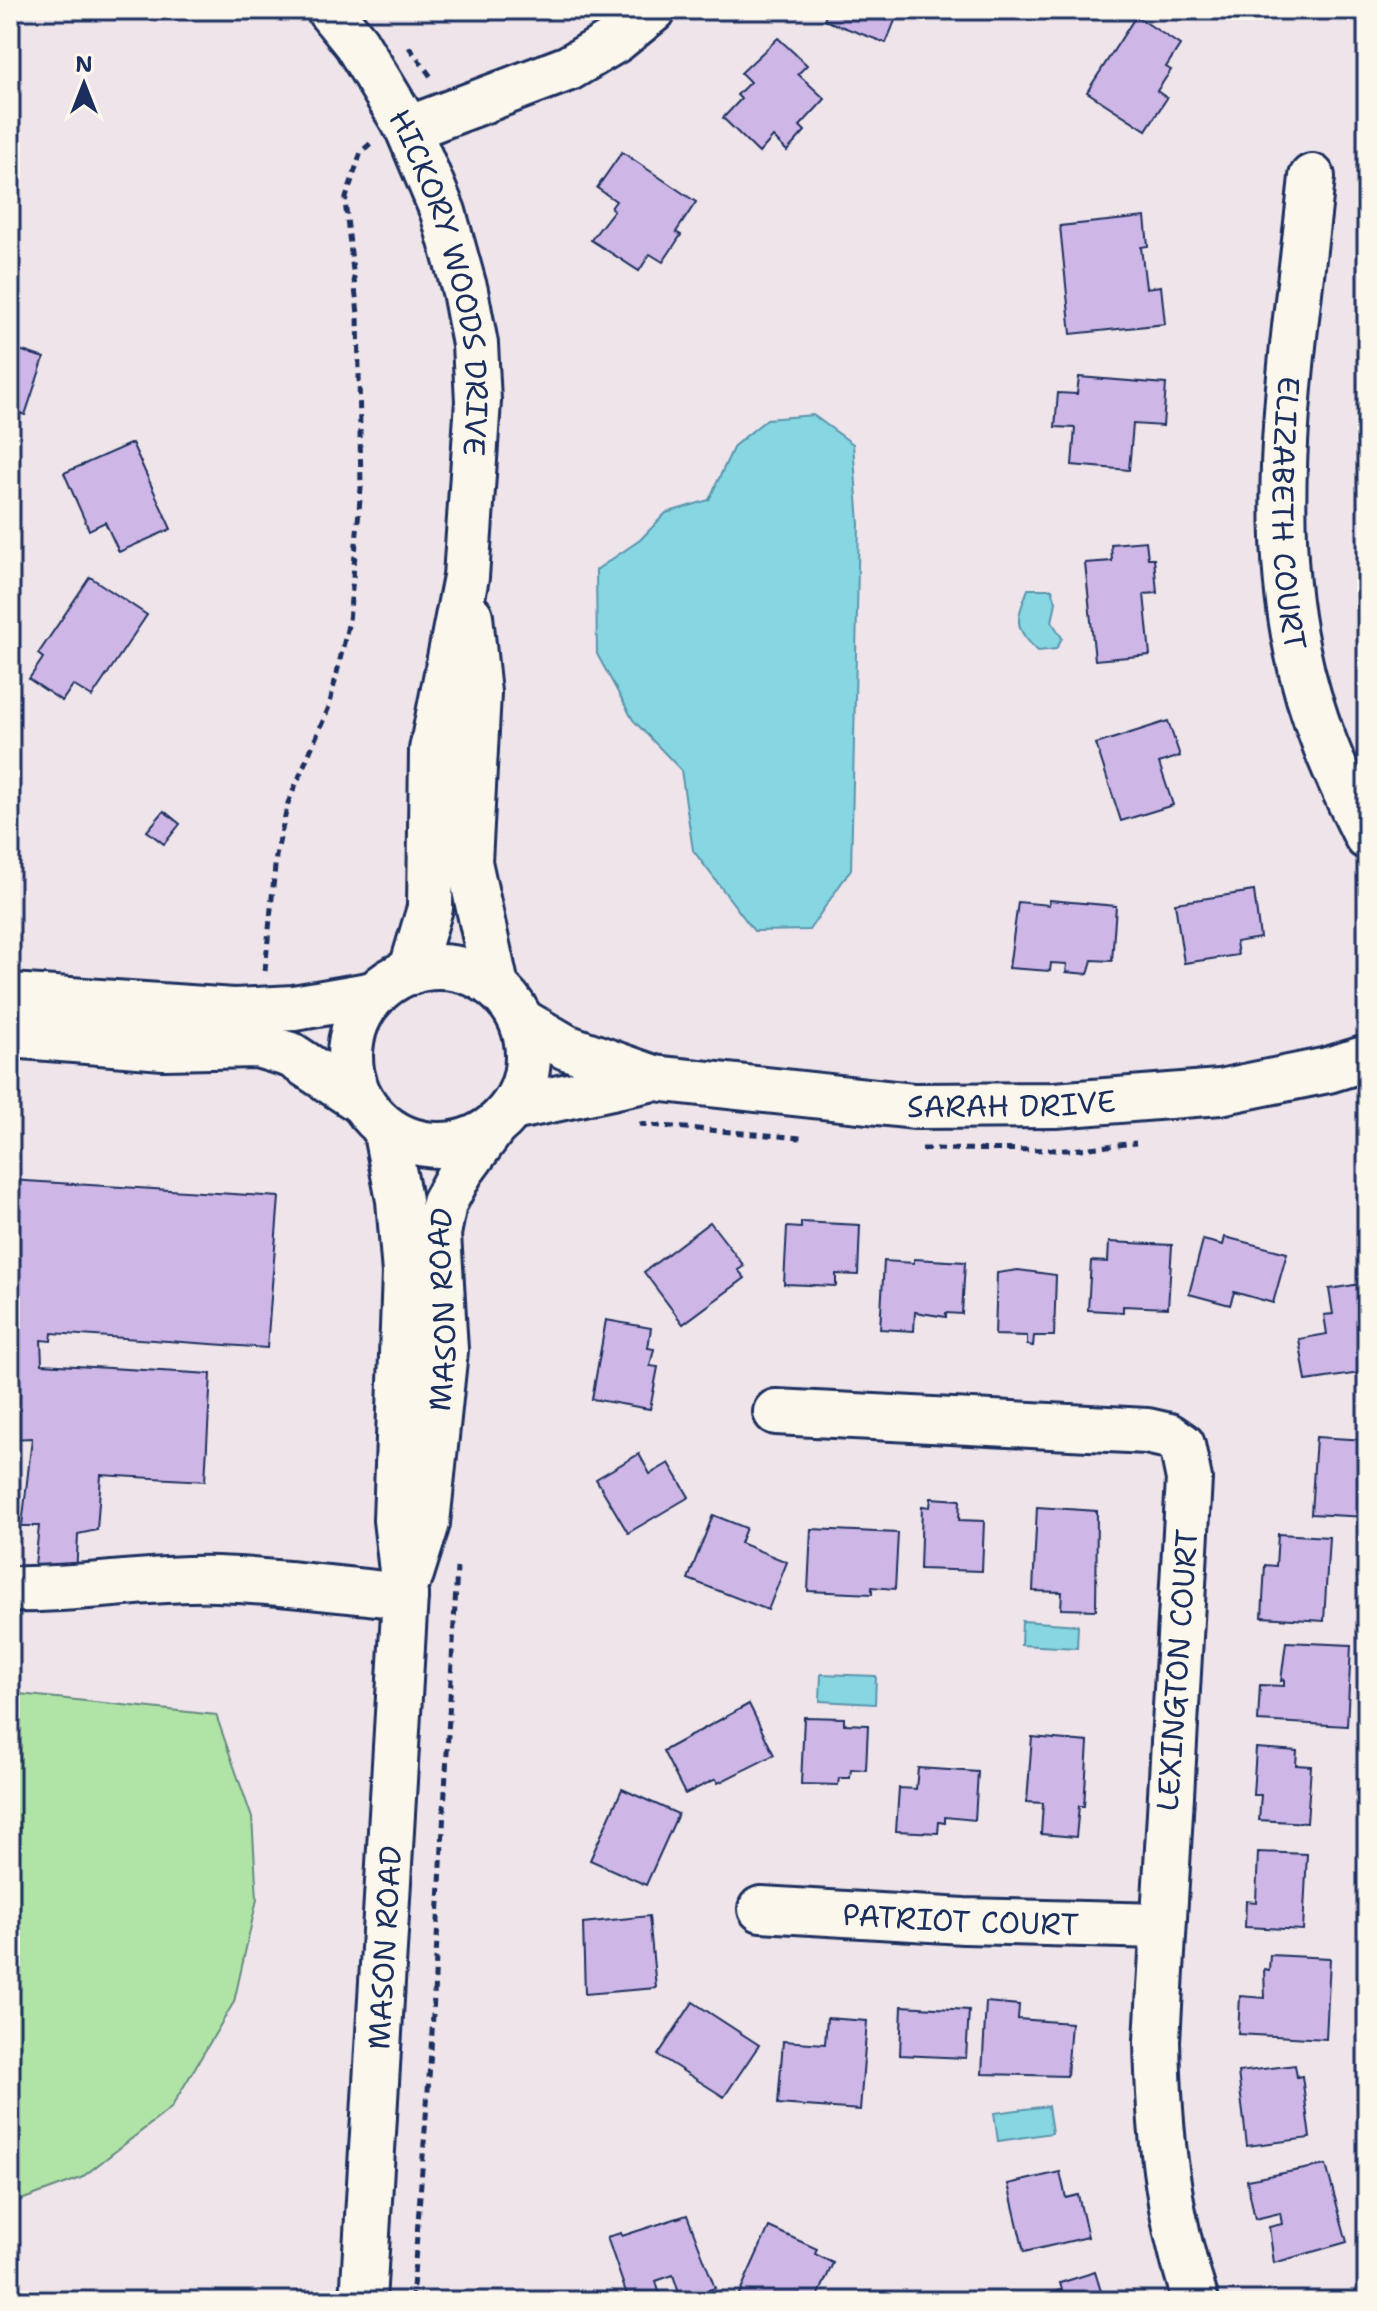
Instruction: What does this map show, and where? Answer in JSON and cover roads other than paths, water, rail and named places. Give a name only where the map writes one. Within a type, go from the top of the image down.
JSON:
[{"type":"street","name":"HICKORY WOODS DRIVE","points":[[329,10],[364,55],[408,129],[443,212],[465,291],[475,344],[478,401],[466,577],[432,750],[430,908],[411,972]]},
{"type":"street","points":[[408,129],[569,68],[616,40],[653,10]]},
{"type":"street","name":"ELIZABETH COURT","points":[[1312,177],[1290,400],[1284,512],[1288,596],[1297,650],[1319,732],[1367,837]]},
{"type":"street","name":"HICKORY WOODS DRIVE","points":[[466,577],[478,693],[469,862],[496,986]]},
{"type":"street","points":[[10,996],[234,1011],[294,1008],[375,994],[411,972],[452,967],[475,974],[496,986],[523,1022],[529,1052],[525,1081],[502,1119],[465,1142],[438,1145],[410,1141],[291,1055],[257,1045],[164,1047],[10,1035]]},
{"type":"street","points":[[374,1115],[352,1075],[350,1045],[358,1018],[375,994]]},
{"type":"street","name":"SARAH DRIVE","points":[[523,1022],[566,1047],[654,1078],[914,1106],[1055,1105],[1220,1092],[1328,1070],[1367,1058]]},
{"type":"street","name":"SARAH DRIVE","points":[[502,1119],[654,1078]]},
{"type":"street","name":"MASON ROAD","points":[[363,2301],[405,1596],[396,1520],[405,1273],[399,1200],[374,1115]]},
{"type":"street","name":"MASON ROAD","points":[[405,1596],[427,1523],[445,1350],[438,1234],[444,1203],[461,1171],[502,1119]]},
{"type":"street","name":"LEXINGTON COURT","points":[[776,1412],[1147,1431],[1169,1436],[1182,1445],[1189,1479],[1161,1926],[1157,2041],[1159,2124],[1169,2207],[1196,2301]]},
{"type":"street","points":[[10,1589],[62,1590],[122,1581],[217,1579],[405,1596]]},
{"type":"street","name":"PATRIOT COURT","points":[[761,1909],[964,1921],[1161,1926]]},
{"type":"water","points":[[813,415],[853,444],[859,524],[851,869],[809,930],[754,931],[693,850],[681,770],[633,720],[597,654],[596,570],[640,540],[666,513],[709,500],[734,446],[767,419]]},
{"type":"water","points":[[1028,589],[1052,589],[1056,602],[1052,622],[1062,638],[1056,649],[1038,651],[1024,636],[1019,616]]},
{"type":"water","points":[[1022,1621],[1078,1625],[1077,1648],[1021,1645]]},
{"type":"water","points":[[821,1674],[876,1676],[875,1704],[820,1701]]},
{"type":"water","points":[[1048,2106],[1052,2133],[998,2141],[994,2113]]}]
